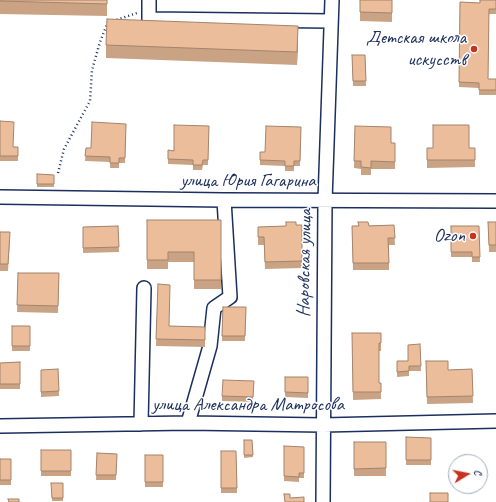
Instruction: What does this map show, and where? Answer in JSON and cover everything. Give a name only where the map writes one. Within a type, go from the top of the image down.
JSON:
[{"type":"street","name":"Наровская улица","points":[[323,502],[322,425],[324,201],[332,0]]},
{"type":"street","points":[[149,5],[149,19],[331,20]]},
{"type":"street","name":"улица Юрия Гагарина","points":[[0,197],[324,201],[496,201]]},
{"type":"street","points":[[188,423],[210,346],[214,308],[230,297],[224,200]]},
{"type":"street","points":[[141,424],[144,288]]},
{"type":"street","name":"улица Александра Матросова","points":[[0,426],[188,423],[322,425],[496,421]]},
{"type":"path","points":[[58,173],[64,149],[90,101],[92,70],[107,23],[149,5]]},
{"type":"building","points":[[107,0],[107,4],[0,1]]},
{"type":"building","points":[[360,0],[392,0],[392,13],[360,12]]},
{"type":"building","name":"Детская школа искусств","points":[[480,0],[496,0],[496,9],[489,9],[488,79],[496,79],[496,90],[479,90],[479,83],[459,82],[460,2],[480,3]]},
{"type":"building","points":[[107,19],[298,26],[297,52],[106,45]]},
{"type":"building","points":[[352,55],[365,55],[366,81],[353,81]]},
{"type":"building","points":[[0,121],[14,122],[13,147],[18,147],[18,156],[0,156]]},
{"type":"building","points":[[92,122],[126,124],[125,158],[119,158],[119,163],[110,163],[110,157],[85,156],[86,148],[91,148]]},
{"type":"building","points":[[174,125],[209,126],[208,160],[203,160],[202,165],[193,165],[193,160],[168,159],[168,150],[174,151]]},
{"type":"building","points":[[433,125],[469,125],[469,148],[475,148],[475,160],[427,160],[427,148],[433,148]]},
{"type":"building","points":[[266,126],[301,127],[300,161],[294,161],[294,166],[285,166],[285,161],[260,160],[260,152],[265,152]]},
{"type":"building","points":[[355,126],[391,127],[391,143],[395,143],[395,162],[371,161],[371,168],[361,167],[361,161],[354,161]]},
{"type":"building","points":[[37,174],[54,175],[54,184],[37,184]]},
{"type":"building","points":[[147,220],[221,220],[221,280],[194,280],[194,252],[168,252],[168,260],[147,260]]},
{"type":"building","points":[[286,222],[296,222],[296,225],[302,225],[302,261],[265,262],[264,237],[258,237],[258,227],[286,226]]},
{"type":"building","points":[[358,222],[368,222],[369,226],[394,225],[395,238],[388,238],[389,263],[353,263],[352,226],[359,226]]},
{"type":"building","points":[[488,222],[496,222],[496,245],[489,245]]},
{"type":"building","points":[[118,226],[119,247],[83,248],[83,227]]},
{"type":"building","points":[[451,226],[479,226],[480,257],[472,257],[472,252],[451,252]]},
{"type":"building","points":[[0,232],[10,232],[8,264],[0,264]]},
{"type":"building","points":[[18,273],[59,273],[58,306],[17,305]]},
{"type":"building","points":[[158,284],[170,285],[169,326],[205,327],[205,340],[156,339]]},
{"type":"building","points":[[223,307],[246,307],[245,336],[222,336]]},
{"type":"building","points":[[12,326],[30,326],[30,346],[12,346]]},
{"type":"building","points":[[352,333],[381,333],[381,343],[379,343],[379,383],[381,383],[381,392],[353,392]]},
{"type":"building","points":[[420,344],[421,366],[409,366],[409,371],[397,372],[397,361],[408,361],[408,345]]},
{"type":"building","points":[[426,361],[448,361],[448,370],[472,369],[473,396],[427,397]]},
{"type":"building","points":[[20,362],[20,384],[0,384],[0,363]]},
{"type":"building","points":[[58,369],[59,391],[41,392],[41,370]]},
{"type":"building","points":[[285,377],[308,377],[308,393],[285,392]]},
{"type":"building","points":[[223,380],[254,381],[253,397],[222,396]]},
{"type":"building","points":[[406,437],[431,438],[431,460],[406,460]]},
{"type":"building","points":[[244,440],[252,440],[253,455],[244,455]]},
{"type":"building","points":[[354,442],[386,442],[386,468],[354,469]]},
{"type":"building","points":[[284,446],[304,447],[304,473],[299,473],[299,477],[284,476]]},
{"type":"building","points":[[41,450],[71,450],[71,471],[41,471]]},
{"type":"building","points":[[221,451],[236,451],[237,488],[221,488]]},
{"type":"building","points":[[97,453],[117,454],[116,475],[96,475]]},
{"type":"building","points":[[145,455],[163,455],[163,482],[145,482]]},
{"type":"building","points":[[0,459],[11,459],[11,480],[0,480]]},
{"type":"building","points":[[51,483],[63,483],[63,498],[52,498]]},
{"type":"building","points":[[430,493],[448,493],[448,502],[430,502]]},
{"type":"building","points":[[284,494],[290,494],[290,498],[304,497],[304,502],[285,502]]},
{"type":"building","points":[[8,499],[19,499],[19,502],[9,502]]},
{"type":"place","name":"Детская школа искусств","points":[[474,49]]},
{"type":"place","name":"Ozon","points":[[473,236]]}]
